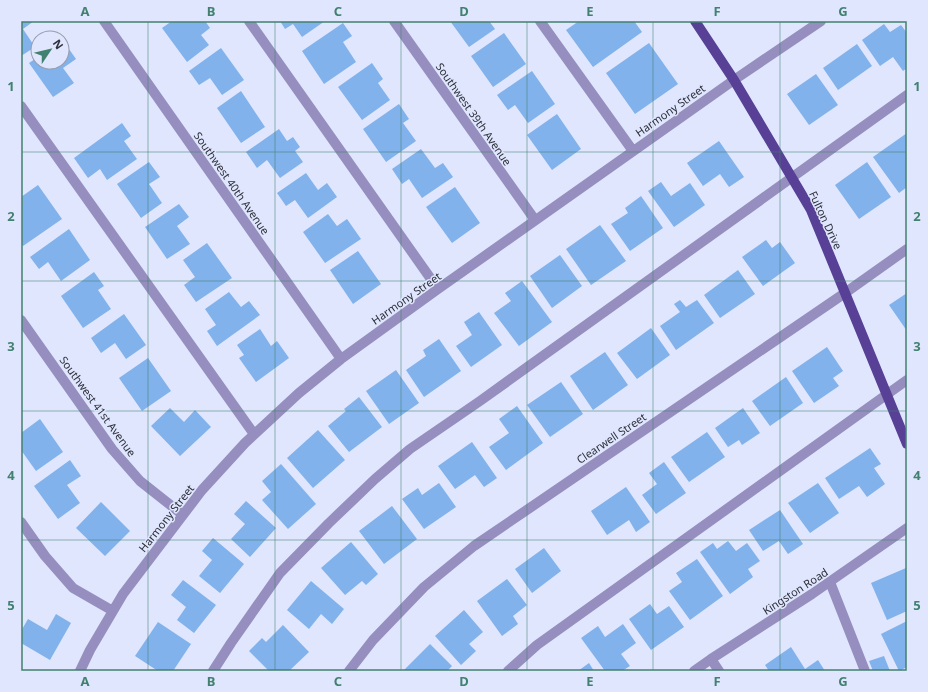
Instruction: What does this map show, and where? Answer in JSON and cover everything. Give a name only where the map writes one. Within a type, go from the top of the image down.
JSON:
[{"type":"main road","name":"Fulton Drive","points":[[695,21],[734,80],[811,210],[907,444]]},
{"type":"street","name":"Southwest 40th Avenue","points":[[104,21],[341,359]]},
{"type":"street","points":[[249,21],[438,289]]},
{"type":"street","name":"Southwest 39th Avenue","points":[[394,21],[535,220]]},
{"type":"street","points":[[540,21],[633,151]]},
{"type":"street","name":"Harmony Street","points":[[80,671],[90,650],[123,594],[202,490],[254,434],[299,392],[341,359],[535,220],[734,80],[821,21]]},
{"type":"street","points":[[213,671],[280,573],[375,479],[410,449],[480,401],[907,95]]},
{"type":"street","points":[[21,106],[254,434]]},
{"type":"street","name":"Clearwell Street","points":[[349,671],[373,640],[424,587],[474,546],[845,293],[907,249]]},
{"type":"street","name":"Southwest 41st Avenue","points":[[21,320],[112,448],[140,481],[183,515]]},
{"type":"street","points":[[508,671],[537,645],[907,380]]},
{"type":"street","points":[[21,522],[45,556],[73,588],[113,611]]},
{"type":"street","name":"Kingston Road","points":[[694,671],[830,582],[907,528]]},
{"type":"street","points":[[830,582],[865,671]]},
{"type":"street","points":[[711,659],[719,671]]},
{"type":"building","points":[[21,21],[34,21],[23,29],[30,40],[30,50],[21,56]]},
{"type":"building","points":[[172,21],[205,21],[210,28],[201,35],[209,45],[187,62],[162,28]]},
{"type":"building","points":[[280,21],[325,21],[302,37],[293,24],[285,29]]},
{"type":"building","points":[[450,21],[489,21],[495,29],[469,47]]},
{"type":"building","points":[[579,21],[634,21],[642,32],[593,67],[566,30]]},
{"type":"building","points":[[343,23],[352,36],[343,42],[356,62],[324,84],[302,51]]},
{"type":"building","points":[[884,24],[890,32],[901,25],[907,33],[907,68],[903,71],[893,57],[880,66],[862,40]]},
{"type":"building","points":[[504,33],[526,64],[493,87],[471,56]]},
{"type":"building","points":[[649,43],[678,84],[635,114],[606,73]]},
{"type":"building","points":[[857,44],[872,66],[838,90],[823,68]]},
{"type":"building","points":[[221,48],[244,80],[222,95],[210,78],[199,85],[189,71]]},
{"type":"building","points":[[70,50],[76,59],[70,63]]},
{"type":"building","points":[[372,63],[383,79],[378,83],[390,100],[362,120],[338,87]]},
{"type":"building","points":[[34,70],[64,70],[74,83],[53,97]]},
{"type":"building","points":[[532,71],[555,104],[528,123],[515,105],[508,110],[497,95]]},
{"type":"building","points":[[816,74],[838,105],[809,125],[787,94]]},
{"type":"building","points":[[241,91],[265,127],[241,143],[217,108]]},
{"type":"building","points":[[399,104],[409,119],[403,123],[416,141],[386,162],[363,129]]},
{"type":"building","points":[[557,114],[581,149],[552,170],[527,135]]},
{"type":"building","points":[[122,123],[131,136],[124,141],[137,159],[107,180],[100,169],[88,178],[74,158]]},
{"type":"building","points":[[279,129],[287,141],[293,137],[300,147],[295,151],[303,162],[280,178],[267,160],[257,168],[246,152]]},
{"type":"building","points":[[907,133],[907,187],[899,193],[873,157]]},
{"type":"building","points":[[719,141],[744,177],[729,187],[720,174],[703,186],[687,163]]},
{"type":"building","points":[[421,149],[435,168],[443,163],[453,177],[422,198],[409,179],[402,184],[392,169]]},
{"type":"building","points":[[149,162],[160,177],[149,184],[162,203],[141,218],[117,184]]},
{"type":"building","points":[[867,162],[891,197],[859,219],[835,185]]},
{"type":"building","points":[[306,173],[318,190],[327,183],[337,197],[308,218],[295,200],[286,206],[277,193]]},
{"type":"building","points":[[661,182],[671,196],[690,183],[705,205],[674,227],[648,191]]},
{"type":"building","points":[[38,185],[62,219],[23,246],[21,243],[21,197]]},
{"type":"building","points":[[455,187],[480,223],[452,243],[426,207]]},
{"type":"building","points":[[641,196],[663,228],[630,251],[611,224],[628,213],[625,208]]},
{"type":"building","points":[[179,204],[189,217],[177,226],[190,244],[167,259],[145,227]]},
{"type":"building","points":[[328,214],[337,226],[347,219],[361,239],[325,263],[303,232]]},
{"type":"building","points":[[600,225],[626,261],[591,285],[566,249]]},
{"type":"building","points":[[69,229],[90,260],[61,281],[48,262],[39,269],[30,257]]},
{"type":"building","points":[[766,240],[772,248],[780,242],[795,263],[763,286],[742,257]]},
{"type":"building","points":[[207,243],[232,278],[196,302],[184,285],[195,277],[183,260]]},
{"type":"building","points":[[358,251],[381,284],[353,304],[330,270]]},
{"type":"building","points":[[560,255],[582,286],[552,308],[530,276]]},
{"type":"building","points":[[738,270],[755,294],[720,318],[704,295]]},
{"type":"building","points":[[94,272],[104,286],[98,290],[111,309],[83,328],[61,296]]},
{"type":"building","points":[[522,281],[552,322],[519,346],[494,313],[511,301],[505,293]]},
{"type":"building","points":[[229,292],[241,307],[249,301],[260,315],[217,346],[207,331],[216,325],[205,309]]},
{"type":"building","points":[[907,293],[907,331],[889,305]]},
{"type":"building","points":[[680,300],[686,307],[697,300],[714,323],[676,350],[660,326],[680,312],[674,304]]},
{"type":"building","points":[[479,312],[502,345],[471,367],[456,346],[472,335],[464,322]]},
{"type":"building","points":[[124,314],[146,345],[126,359],[115,343],[101,353],[91,338]]},
{"type":"building","points":[[651,328],[670,355],[637,379],[617,353]]},
{"type":"building","points":[[260,329],[271,346],[277,341],[289,358],[256,382],[239,358],[244,355],[237,345]]},
{"type":"building","points":[[439,339],[461,371],[424,397],[406,370],[426,356],[423,350]]},
{"type":"building","points":[[827,347],[843,371],[833,378],[839,386],[814,403],[792,371]]},
{"type":"building","points":[[605,352],[628,385],[593,410],[570,376]]},
{"type":"building","points":[[148,358],[171,391],[142,411],[119,378]]},
{"type":"building","points":[[396,370],[419,403],[389,424],[366,391]]},
{"type":"building","points":[[786,377],[803,403],[770,426],[752,401]]},
{"type":"building","points":[[561,382],[583,414],[550,437],[527,405]]},
{"type":"building","points":[[359,397],[382,427],[349,452],[328,426],[346,411],[344,409]]},
{"type":"building","points":[[517,406],[543,443],[506,470],[489,447],[509,433],[499,419]]},
{"type":"building","points":[[170,408],[184,422],[195,410],[211,427],[180,456],[151,426]]},
{"type":"building","points":[[743,408],[760,433],[742,445],[739,440],[728,447],[715,428]]},
{"type":"building","points":[[40,419],[63,452],[36,471],[21,450],[21,433]]},
{"type":"building","points":[[318,430],[345,460],[313,488],[287,458]]},
{"type":"building","points":[[707,432],[725,457],[689,482],[671,457]]},
{"type":"building","points":[[472,442],[497,478],[484,487],[475,475],[455,489],[438,466]]},
{"type":"building","points":[[870,448],[881,464],[874,468],[885,484],[867,497],[859,486],[839,499],[825,478]]},
{"type":"building","points":[[70,460],[81,476],[67,485],[80,503],[58,519],[34,486]]},
{"type":"building","points":[[664,462],[686,493],[656,514],[642,495],[657,484],[649,473]]},
{"type":"building","points":[[281,464],[316,504],[288,529],[262,500],[271,492],[262,481]]},
{"type":"building","points":[[439,483],[456,507],[424,529],[402,499],[418,488],[422,495]]},
{"type":"building","points":[[818,483],[839,513],[810,533],[788,503]]},
{"type":"building","points":[[626,487],[650,522],[636,532],[629,520],[607,535],[591,511]]},
{"type":"building","points":[[246,501],[276,528],[250,557],[231,539],[245,524],[234,514]]},
{"type":"building","points":[[101,502],[130,531],[105,556],[76,528]]},
{"type":"building","points":[[392,506],[417,539],[384,564],[359,531]]},
{"type":"building","points":[[780,510],[803,544],[788,554],[779,541],[763,551],[749,530]]},
{"type":"building","points":[[213,538],[244,564],[220,593],[199,576],[212,560],[202,551]]},
{"type":"building","points":[[728,541],[736,551],[747,543],[760,561],[748,569],[753,577],[730,594],[700,552],[713,543],[717,549]]},
{"type":"building","points":[[351,542],[378,574],[366,585],[362,581],[345,595],[321,568]]},
{"type":"building","points":[[544,548],[561,571],[532,593],[515,569]]},
{"type":"building","points":[[697,559],[723,596],[690,620],[669,591],[682,582],[676,573]]},
{"type":"building","points":[[906,568],[907,611],[887,620],[871,583]]},
{"type":"building","points":[[507,579],[527,605],[513,616],[518,624],[502,636],[477,601]]},
{"type":"building","points":[[183,580],[216,605],[194,633],[177,620],[186,607],[171,595]]},
{"type":"building","points":[[311,581],[344,609],[332,624],[321,614],[309,629],[287,610]]},
{"type":"building","points":[[650,604],[657,614],[669,606],[684,627],[651,650],[629,619]]},
{"type":"building","points":[[464,610],[483,632],[469,644],[476,651],[461,665],[435,636]]},
{"type":"building","points":[[56,614],[71,623],[50,660],[21,643],[21,631],[28,619],[47,630]]},
{"type":"building","points":[[907,621],[907,667],[899,671],[881,634]]},
{"type":"building","points":[[158,622],[191,644],[173,671],[158,671],[135,656]]},
{"type":"building","points":[[623,624],[636,643],[621,654],[630,666],[622,671],[605,671],[581,638],[598,626],[605,637]]},
{"type":"building","points":[[283,625],[309,652],[289,671],[269,671],[249,651],[262,638],[266,642]]},
{"type":"building","points":[[430,644],[452,666],[447,671],[403,671]]},
{"type":"building","points":[[791,647],[805,669],[818,660],[825,671],[769,671],[765,665]]},
{"type":"building","points":[[884,656],[890,671],[873,671],[869,661]]},
{"type":"building","points":[[589,663],[594,671],[578,671]]}]
